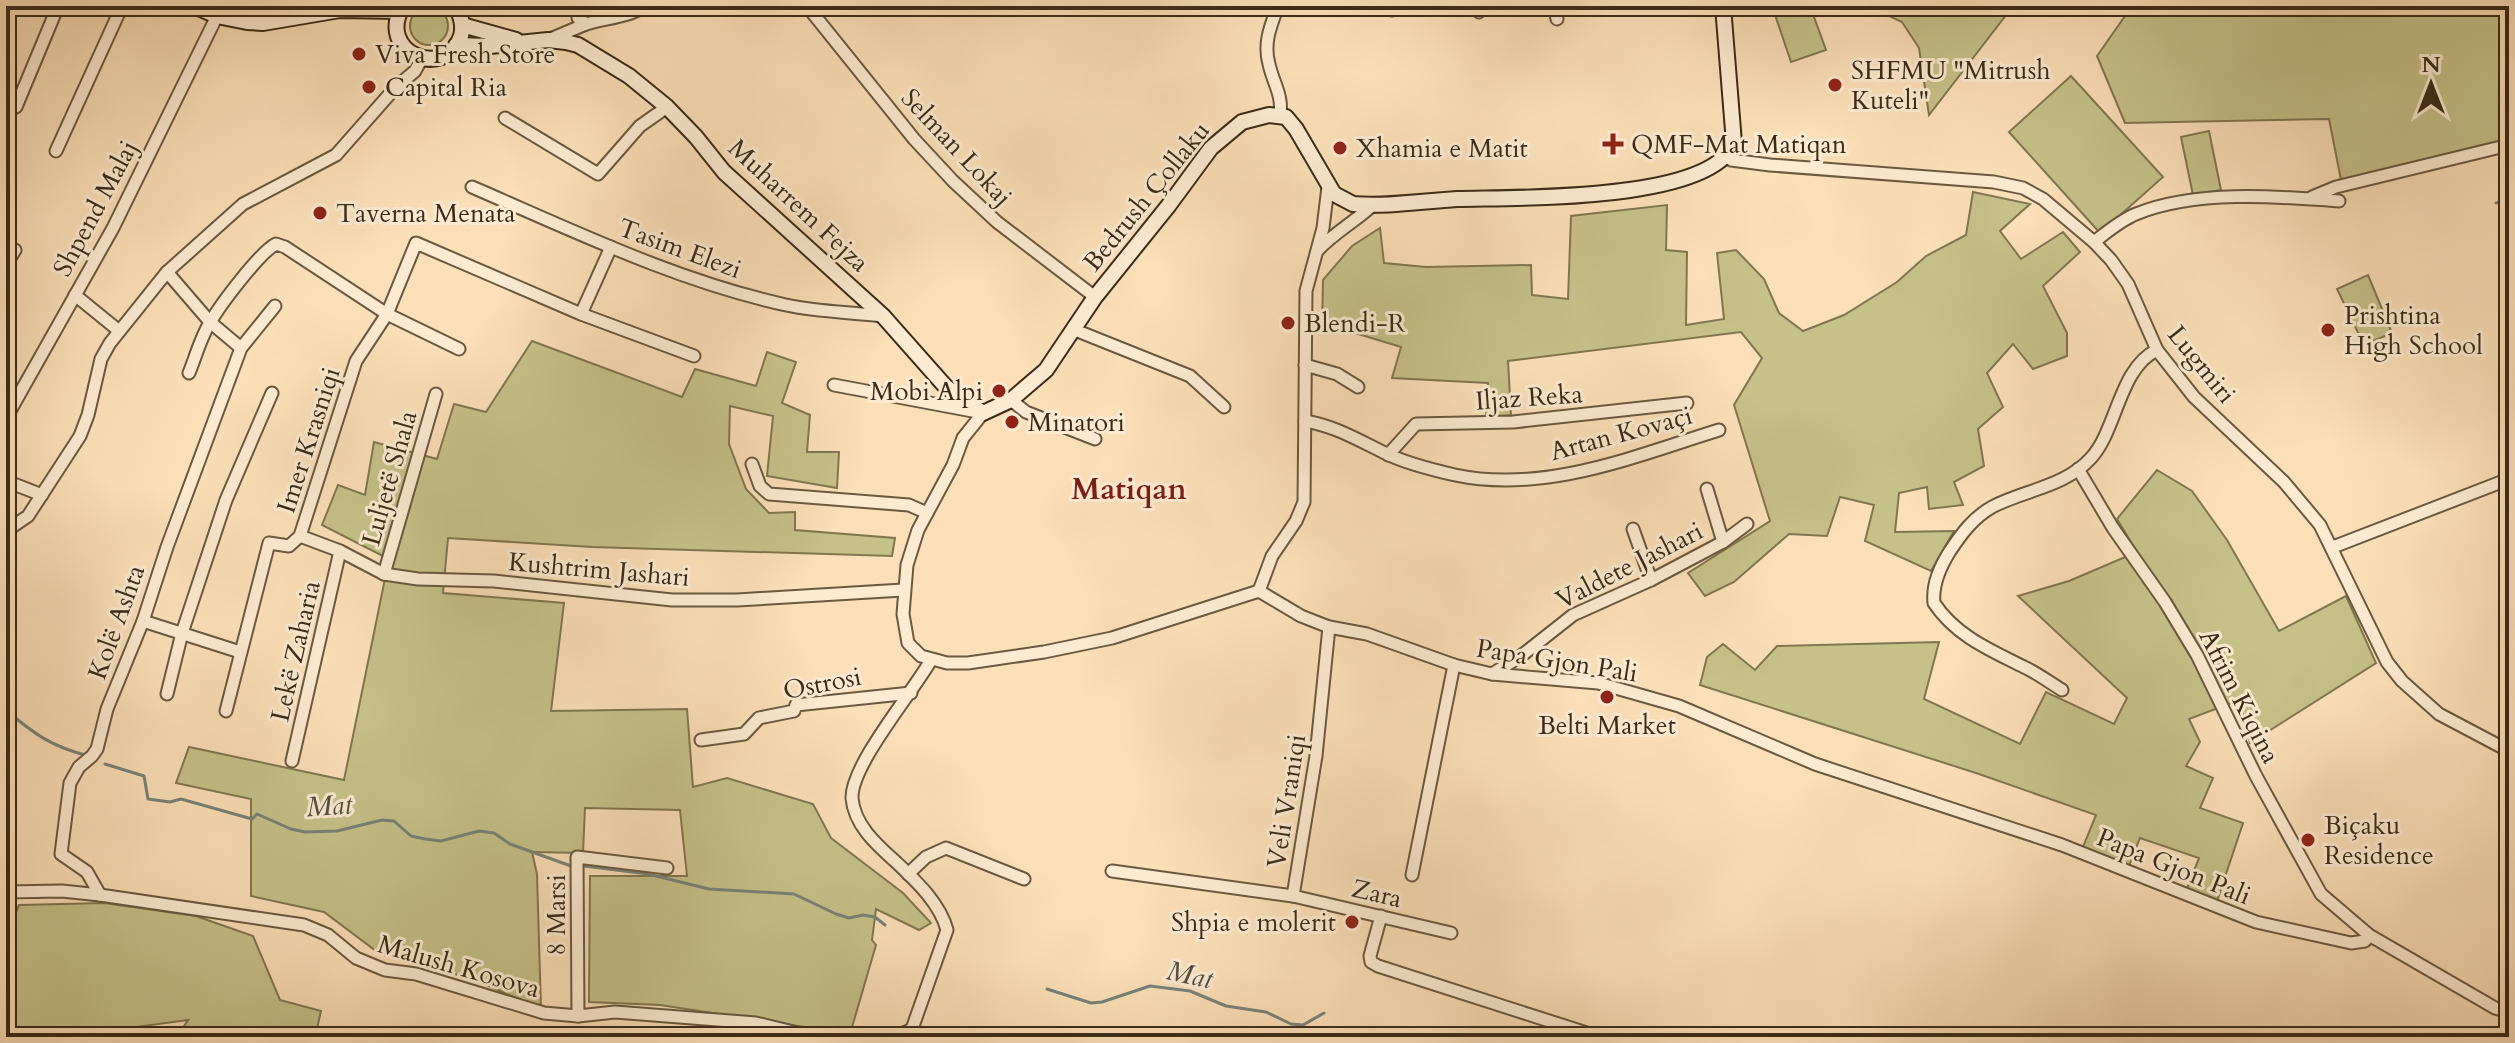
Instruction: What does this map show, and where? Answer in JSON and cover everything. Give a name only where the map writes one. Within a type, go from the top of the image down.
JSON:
[{"type":"street","points":[[6,9],[22,6]]},
{"type":"street","points":[[16,107],[58,6]]},
{"type":"street","points":[[56,151],[122,6]]},
{"type":"street","points":[[194,6],[217,16],[263,23],[340,8],[401,8],[396,25],[399,40],[407,50],[422,58],[443,56],[456,45],[462,25],[455,6]]},
{"type":"street","points":[[578,6],[578,18],[586,24]]},
{"type":"street","points":[[548,40],[586,24],[645,6]]},
{"type":"street","name":"Selman Lokaj","points":[[807,6],[914,139],[953,181],[997,222],[1095,297]]},
{"type":"street","points":[[1278,6],[1269,29],[1267,47],[1268,64],[1282,100],[1280,115],[1296,129],[1328,187],[1342,200],[1353,204],[1630,191],[1680,179],[1729,155],[1734,143],[1733,114],[1723,6]]},
{"type":"street","points":[[1554,6],[1557,19]]},
{"type":"street","name":"Shpend Malaj","points":[[6,418],[113,228],[217,16]]},
{"type":"street","name":"Muharrem Fejza","points":[[462,25],[524,41]]},
{"type":"street","name":"Muharrem Fejza","points":[[456,45],[490,46],[548,40],[578,45],[629,76],[667,107],[724,172],[883,316],[945,386],[983,413]]},
{"type":"street","points":[[6,531],[28,516],[80,436],[101,359],[118,330],[167,272],[243,204],[336,155],[395,88],[415,71],[422,58]]},
{"type":"street","points":[[505,118],[598,174],[640,126],[667,107]]},
{"type":"street","name":"Bedrush Çollaku","points":[[983,413],[1011,400],[1046,370],[1095,297],[1216,143],[1242,122],[1280,115]]},
{"type":"street","points":[[2308,198],[2336,187],[2509,145]]},
{"type":"street","name":"Lugmiri","points":[[1729,155],[1731,160],[1770,165],[1936,176],[2012,185],[2043,199],[2094,242],[2121,273],[2157,350],[2194,397],[2298,497],[2333,547],[2387,662],[2402,681],[2439,714],[2509,751]]},
{"type":"street","name":"Tasim Elezi","points":[[472,187],[611,247],[710,284],[788,305],[883,316]]},
{"type":"street","points":[[834,385],[983,413],[963,438],[953,465],[927,513],[907,565],[903,614],[908,643],[921,656],[931,660],[968,663],[1044,652],[1112,638],[1259,591],[1272,556],[1296,521],[1304,502],[1306,291],[1318,250],[1328,187]]},
{"type":"street","points":[[2094,242],[2132,215],[2157,206],[2216,197],[2339,201]]},
{"type":"street","points":[[1318,250],[1335,232],[1353,223],[1374,204]]},
{"type":"street","name":"Imer Krasniqi","points":[[226,711],[269,543],[289,546],[300,536],[356,361],[387,314],[416,243],[581,314]]},
{"type":"street","points":[[189,373],[210,322],[270,247],[276,244],[387,314],[459,349]]},
{"type":"street","points":[[611,247],[581,314],[694,356]]},
{"type":"street","points":[[6,265],[15,250]]},
{"type":"street","points":[[167,272],[210,322],[241,348]]},
{"type":"street","points":[[75,295],[118,330]]},
{"type":"street","name":"Kolë Ashta","points":[[100,895],[87,872],[61,854],[70,783],[79,767],[97,749],[107,709],[143,621],[167,547],[241,348],[275,306]]},
{"type":"street","points":[[1075,330],[1190,376],[1224,407]]},
{"type":"street","points":[[2062,690],[2021,665],[2010,663],[1953,627],[1934,603],[1933,592],[1945,559],[1959,536],[1976,518],[1993,507],[2045,487],[2092,458],[2139,362],[2157,350]]},
{"type":"street","points":[[1305,365],[1337,374],[1358,387]]},
{"type":"street","points":[[167,694],[182,633],[226,500],[272,393]]},
{"type":"street","name":"Luljetë Shala","points":[[384,574],[436,394]]},
{"type":"street","points":[[1011,400],[1026,412],[1095,439]]},
{"type":"street","name":"Iljaz Reka","points":[[1388,455],[1416,424],[1513,422],[1687,403]]},
{"type":"street","name":"Artan Kovaçi","points":[[1305,421],[1331,426],[1388,455],[1457,475],[1525,480],[1596,468],[1719,430]]},
{"type":"street","points":[[752,464],[760,486],[769,494],[909,505],[927,513]]},
{"type":"street","name":"Afrim Kiqina","points":[[2078,469],[2197,655],[2256,776],[2315,885],[2332,905],[2369,935]]},
{"type":"street","points":[[2333,547],[2509,479]]},
{"type":"street","points":[[6,481],[42,495]]},
{"type":"street","points":[[1707,489],[1723,542]]},
{"type":"street","name":"Valdete Jashari","points":[[1492,674],[1521,656],[1573,615],[1651,580],[1723,542],[1747,524]]},
{"type":"street","points":[[1633,529],[1651,580]]},
{"type":"street","name":"Kushtrim Jashari","points":[[300,536],[340,551],[384,574],[418,579],[494,581],[672,600],[737,600],[903,590]]},
{"type":"street","name":"Lekë Zaharia","points":[[292,761],[340,551]]},
{"type":"street","name":"Papa Gjon Pali","points":[[1259,591],[1301,616],[1329,627],[1367,634],[1454,665],[1492,674],[1598,683],[1679,706],[1815,764],[2062,845],[2256,922],[2351,943],[2365,941],[2369,935]]},
{"type":"street","points":[[143,621],[240,652]]},
{"type":"street","name":"Veli Vraniqi","points":[[1112,871],[1293,896],[1316,756],[1329,627]]},
{"type":"street","points":[[861,1037],[902,1034],[912,1029],[946,936],[942,916],[908,874],[869,836],[858,820],[852,798],[854,783],[867,755],[931,660]]},
{"type":"street","points":[[1412,875],[1454,665]]},
{"type":"street","name":"Ostrosi","points":[[701,740],[744,734],[759,718],[794,711],[796,705],[911,693]]},
{"type":"street","points":[[908,874],[926,857],[946,848],[1024,879]]},
{"type":"street","name":"8 Marsi","points":[[578,1016],[577,857],[667,868]]},
{"type":"street","name":"Malush Kosova","points":[[6,892],[62,891],[100,895],[304,925],[328,935],[356,958],[385,970],[428,978],[544,1013],[578,1016],[615,1012],[756,1023],[814,1037]]},
{"type":"street","name":"Zara","points":[[1293,896],[1451,933]]},
{"type":"street","points":[[1381,916],[1370,956],[1371,962],[1378,966],[1599,1037]]},
{"type":"street","points":[[2369,935],[2495,1008],[2509,1012]]},
{"type":"shaded area","points":[[1772,6],[1810,6],[1826,50],[1791,62]]},
{"type":"shaded area","points":[[1868,6],[2013,6],[1929,115],[1919,48],[1902,22]]},
{"type":"shaded area","points":[[2132,6],[2509,6],[2509,141],[2341,180],[2329,119],[2125,123],[2097,56]]},
{"type":"shaded area","points":[[429,7],[442,13],[448,26],[442,39],[429,45],[416,39],[410,26],[416,13]]},
{"type":"shaded area","points":[[2071,76],[2163,177],[2100,233],[2009,132]]},
{"type":"shaded area","points":[[2209,131],[2221,190],[2193,195],[2181,137]]},
{"type":"shaded area","points":[[1973,192],[2030,204],[2000,231],[2021,259],[2063,232],[2080,252],[2043,286],[2067,333],[2067,356],[2033,369],[2013,344],[1987,373],[2003,407],[1978,429],[1984,466],[1954,482],[1963,505],[1929,509],[1927,487],[1899,493],[1895,532],[1954,531],[1931,571],[1865,541],[1874,505],[1840,497],[1827,536],[1789,534],[1734,582],[1705,596],[1688,573],[1770,521],[1734,405],[1762,358],[1741,332],[1508,361],[1511,415],[1486,418],[1488,383],[1392,378],[1401,347],[1322,323],[1323,280],[1352,246],[1380,228],[1384,263],[1426,267],[1531,265],[1532,295],[1568,299],[1571,216],[1667,205],[1666,250],[1687,252],[1686,325],[1724,319],[1717,253],[1736,250],[1764,279],[1779,313],[1803,331],[1844,315],[1897,282],[1926,256],[1966,235]]},
{"type":"shaded area","points":[[2368,275],[2392,333],[2364,345],[2337,289]]},
{"type":"shaded area","points":[[532,341],[682,397],[695,369],[756,386],[767,352],[796,362],[782,403],[810,415],[807,452],[839,452],[837,488],[767,476],[773,416],[730,406],[729,444],[746,489],[769,513],[795,512],[795,530],[895,538],[892,556],[592,547],[448,538],[443,593],[564,603],[551,711],[687,709],[693,787],[727,778],[813,804],[831,838],[903,893],[931,923],[919,930],[876,909],[872,940],[876,945],[850,1034],[660,1005],[589,1002],[590,876],[687,876],[680,810],[585,808],[583,853],[532,852],[537,874],[541,1009],[473,979],[380,954],[324,912],[251,896],[251,799],[176,783],[189,747],[344,780],[389,559],[322,525],[338,485],[365,495],[374,442],[437,459],[454,404],[486,412]]},
{"type":"shaded area","points":[[2157,470],[2192,491],[2227,540],[2279,631],[2346,596],[2376,663],[2250,743],[2239,700],[2189,719],[2200,742],[2186,766],[2213,778],[2200,808],[2243,823],[2217,901],[2186,891],[2199,858],[2140,838],[2129,866],[2083,847],[2096,815],[1976,773],[1700,685],[1707,657],[1723,644],[1755,670],[1777,646],[1939,642],[1924,699],[2020,744],[2046,692],[2114,724],[2127,698],[2018,596],[2069,581],[2137,552],[2117,519]]},
{"type":"shaded area","points":[[104,903],[196,916],[253,936],[280,1000],[321,1011],[315,1037],[177,1037],[188,1020],[109,1027],[103,1037],[6,1037],[6,936],[19,905]]},
{"type":"waterway","points":[[2496,203],[2509,199]]},
{"type":"waterway","name":"Mat","points":[[6,710],[44,739],[89,756]]},
{"type":"waterway","name":"Mat","points":[[105,764],[144,776],[148,799],[170,802],[181,799],[252,819],[257,814],[305,832],[337,831],[382,820],[394,821],[411,836],[441,841],[479,831],[494,833],[510,844],[571,866]]},
{"type":"waterway","name":"Mat","points":[[584,866],[648,874],[709,889],[794,894],[836,914],[849,918],[863,915],[875,917],[885,925]]},
{"type":"waterway","name":"Mat","points":[[1047,989],[1091,1003],[1150,986],[1190,991],[1226,1006],[1266,1012],[1291,1024],[1303,1025],[1324,1013]]},
{"type":"place","name":"Viva Fresh Store","points":[[359,54]]},
{"type":"place","name":"SHFMU \"Mitrush Kuteli\"","points":[[1835,85]]},
{"type":"place","name":"Capital Ria","points":[[369,87]]},
{"type":"place","name":"QMF-Mat Matiqan","points":[[1613,144]]},
{"type":"place","name":"Xhamia e Matit","points":[[1340,148]]},
{"type":"place","name":"Taverna Menata","points":[[320,213]]},
{"type":"place","name":"Blendi-R","points":[[1288,323]]},
{"type":"place","name":"Prishtina High School","points":[[2328,330]]},
{"type":"place","name":"Mobi Alpi","points":[[999,391]]},
{"type":"place","name":"Minatori","points":[[1012,422]]},
{"type":"place","name":"Belti Market","points":[[1607,697]]},
{"type":"place","name":"Biçaku Residence","points":[[2308,840]]},
{"type":"place","name":"Shpia e molerit","points":[[1352,922]]},
{"type":"district","name":"Matiqan","points":[[1129,489]]}]
